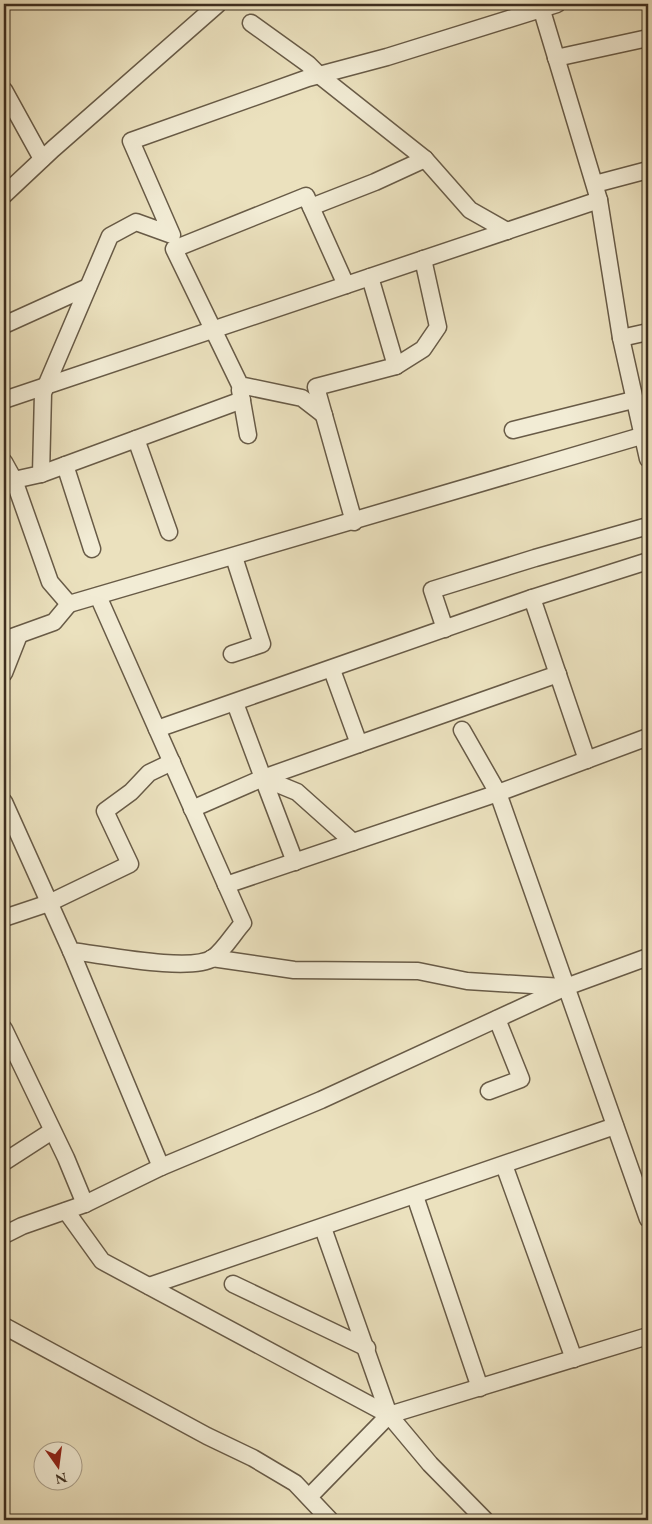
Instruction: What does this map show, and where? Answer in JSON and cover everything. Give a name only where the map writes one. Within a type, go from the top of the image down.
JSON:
[{"type":"street","points":[[4,195],[42,159],[218,4]]},
{"type":"street","points":[[41,474],[43,393],[110,236],[136,222],[172,235],[131,141],[319,75],[387,57],[541,6],[557,4]]},
{"type":"street","points":[[541,6],[597,192],[621,338],[634,400],[645,435],[648,459]]},
{"type":"street","points":[[251,23],[308,64],[319,75],[425,158],[470,210],[507,231]]},
{"type":"street","points":[[556,58],[648,38]]},
{"type":"street","points":[[4,90],[42,159]]},
{"type":"street","points":[[311,207],[376,182],[425,158]]},
{"type":"street","points":[[4,400],[507,231],[648,170]]},
{"type":"street","points":[[248,435],[241,393],[214,329],[174,249],[306,196],[346,285]]},
{"type":"street","points":[[354,522],[316,387],[396,366],[423,349],[438,327],[423,259]]},
{"type":"street","points":[[370,277],[396,366]]},
{"type":"street","points":[[4,325],[88,287]]},
{"type":"street","points":[[621,338],[648,332]]},
{"type":"street","points":[[9,483],[41,474],[136,439],[241,393],[302,398],[324,415]]},
{"type":"street","points":[[513,430],[634,400]]},
{"type":"street","points":[[4,673],[11,637],[54,622],[69,604],[354,522],[645,435]]},
{"type":"street","points":[[136,439],[169,532]]},
{"type":"street","points":[[4,462],[9,483],[50,582],[69,604]]},
{"type":"street","points":[[65,465],[92,549]]},
{"type":"street","points":[[445,629],[432,590],[648,526]]},
{"type":"street","points":[[232,654],[262,644],[234,557]]},
{"type":"street","points":[[157,729],[332,670],[532,598],[648,560]]},
{"type":"street","points":[[98,596],[243,923],[212,958]]},
{"type":"street","points":[[532,598],[587,760]]},
{"type":"street","points":[[332,670],[359,744]]},
{"type":"street","points":[[192,809],[263,778],[558,674]]},
{"type":"street","points":[[235,703],[294,862]]},
{"type":"street","points":[[462,730],[498,793],[648,1219]]},
{"type":"street","points":[[226,885],[498,793],[648,737]]},
{"type":"street","points":[[4,918],[49,903],[130,864],[105,811],[131,792],[149,773],[172,762]]},
{"type":"street","points":[[263,778],[297,792],[353,842]]},
{"type":"street","points":[[4,802],[71,951],[161,1166]]},
{"type":"street","points":[[71,951],[166,963],[192,962],[212,958],[294,970],[418,971],[467,981],[566,987]]},
{"type":"street","points":[[4,1236],[22,1226],[85,1204],[161,1166],[321,1100],[566,987],[648,957]]},
{"type":"street","points":[[489,1091],[521,1079],[497,1019]]},
{"type":"street","points":[[4,1029],[8,1049],[52,1131],[85,1204]]},
{"type":"street","points":[[149,1286],[323,1228],[615,1126]]},
{"type":"street","points":[[4,1162],[52,1131]]},
{"type":"street","points":[[504,1164],[574,1359]]},
{"type":"street","points":[[415,1196],[480,1388]]},
{"type":"street","points":[[66,1211],[102,1261],[389,1415]]},
{"type":"street","points":[[323,1228],[367,1348],[389,1415],[430,1464],[485,1520]]},
{"type":"street","points":[[233,1284],[367,1348]]},
{"type":"street","points":[[4,1326],[207,1436],[253,1458],[295,1483],[330,1520]]},
{"type":"street","points":[[309,1498],[389,1415],[648,1336]]}]
